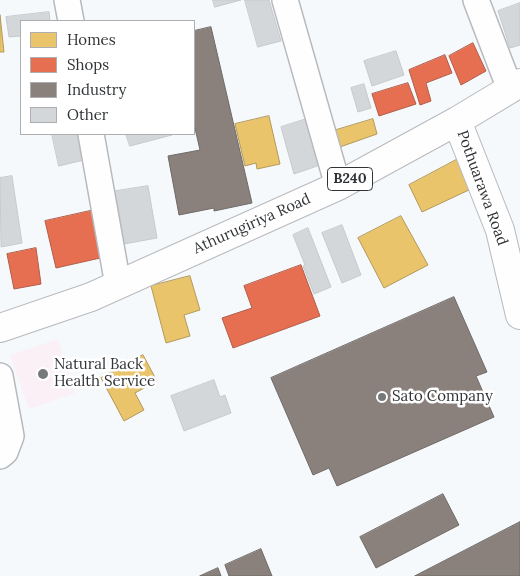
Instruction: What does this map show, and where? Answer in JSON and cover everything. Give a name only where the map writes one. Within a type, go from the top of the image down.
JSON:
[{"type":"main road","name":"Athurugiriya Road","points":[[0,328],[91,297],[338,186],[458,121],[515,86]]},
{"type":"main road","name":"Pothuarawa Road","points":[[458,121],[500,230],[520,314]]},
{"type":"street","points":[[67,0],[70,20]]},
{"type":"street","points":[[286,0],[338,186]]},
{"type":"street","points":[[476,0],[515,86]]},
{"type":"street","points":[[91,135],[118,285]]},
{"type":"street","points":[[0,376],[11,436],[5,452],[0,456]]},
{"type":"shaded area","name":"Natural Back Health Service","points":[[58,339],[75,393],[29,409],[10,355]]},
{"type":"building: Homes","points":[[0,15],[4,52],[0,52]]},
{"type":"building: Homes","points":[[269,116],[280,164],[257,169],[256,163],[245,166],[235,124]]},
{"type":"building: Homes","points":[[373,119],[377,134],[337,148],[333,131]]},
{"type":"building: Homes","points":[[458,159],[471,189],[422,212],[409,185]]},
{"type":"building: Homes","points":[[401,216],[428,265],[384,288],[358,238]]},
{"type":"building: Homes","points":[[190,276],[200,310],[184,315],[190,336],[166,343],[151,286]]},
{"type":"building: Homes","points":[[143,355],[157,381],[135,393],[144,410],[124,421],[101,378]]},
{"type":"building: Shops","points":[[473,43],[486,71],[461,85],[449,56]]},
{"type":"building: Shops","points":[[445,55],[452,73],[426,83],[431,101],[420,105],[409,70]]},
{"type":"building: Shops","points":[[408,83],[416,104],[379,116],[372,94]]},
{"type":"building: Shops","points":[[99,209],[109,256],[56,268],[45,221]]},
{"type":"building: Shops","points":[[36,248],[41,284],[14,289],[7,254]]},
{"type":"building: Shops","points":[[301,265],[320,316],[233,348],[222,318],[252,308],[244,286]]},
{"type":"building: Industry","points":[[211,27],[252,203],[214,211],[214,208],[179,215],[168,156],[200,150],[195,128],[195,31]]},
{"type":"building: Industry","name":"Sato Company","points":[[454,297],[487,372],[476,376],[494,417],[337,486],[329,468],[313,475],[271,378]]},
{"type":"building: Industry","points":[[443,494],[459,525],[376,568],[360,537]]},
{"type":"building: Industry","points":[[520,522],[520,576],[415,576]]},
{"type":"building: Industry","points":[[261,549],[272,576],[229,576],[225,565]]},
{"type":"building: Industry","points":[[218,568],[221,576],[200,576]]},
{"type":"building: Other","points":[[213,0],[241,0],[215,7]]},
{"type":"building: Other","points":[[245,0],[269,0],[281,41],[258,47]]},
{"type":"building: Other","points":[[520,3],[520,45],[510,48],[498,11]]},
{"type":"building: Other","points":[[49,12],[50,20],[20,20],[20,36],[9,37],[6,17]]},
{"type":"building: Other","points":[[396,51],[404,75],[372,86],[364,61]]},
{"type":"building: Other","points":[[364,84],[371,108],[358,112],[351,88]]},
{"type":"building: Other","points":[[313,117],[326,163],[294,174],[281,127]]},
{"type":"building: Other","points":[[52,135],[78,135],[84,160],[59,166]]},
{"type":"building: Other","points":[[126,135],[172,135],[130,146]]},
{"type":"building: Other","points":[[12,176],[22,243],[1,247],[0,178]]},
{"type":"building: Other","points":[[148,186],[157,238],[113,246],[104,193]]},
{"type":"building: Other","points":[[342,225],[361,275],[342,283],[322,233]]},
{"type":"building: Other","points":[[308,228],[331,287],[314,294],[293,235]]},
{"type":"building: Other","points":[[214,380],[220,397],[225,395],[231,413],[184,431],[171,396]]},
{"type":"place","name":"Natural Back Health Service","points":[[43,374]]},
{"type":"place","name":"Sato Company","points":[[382,397]]}]
